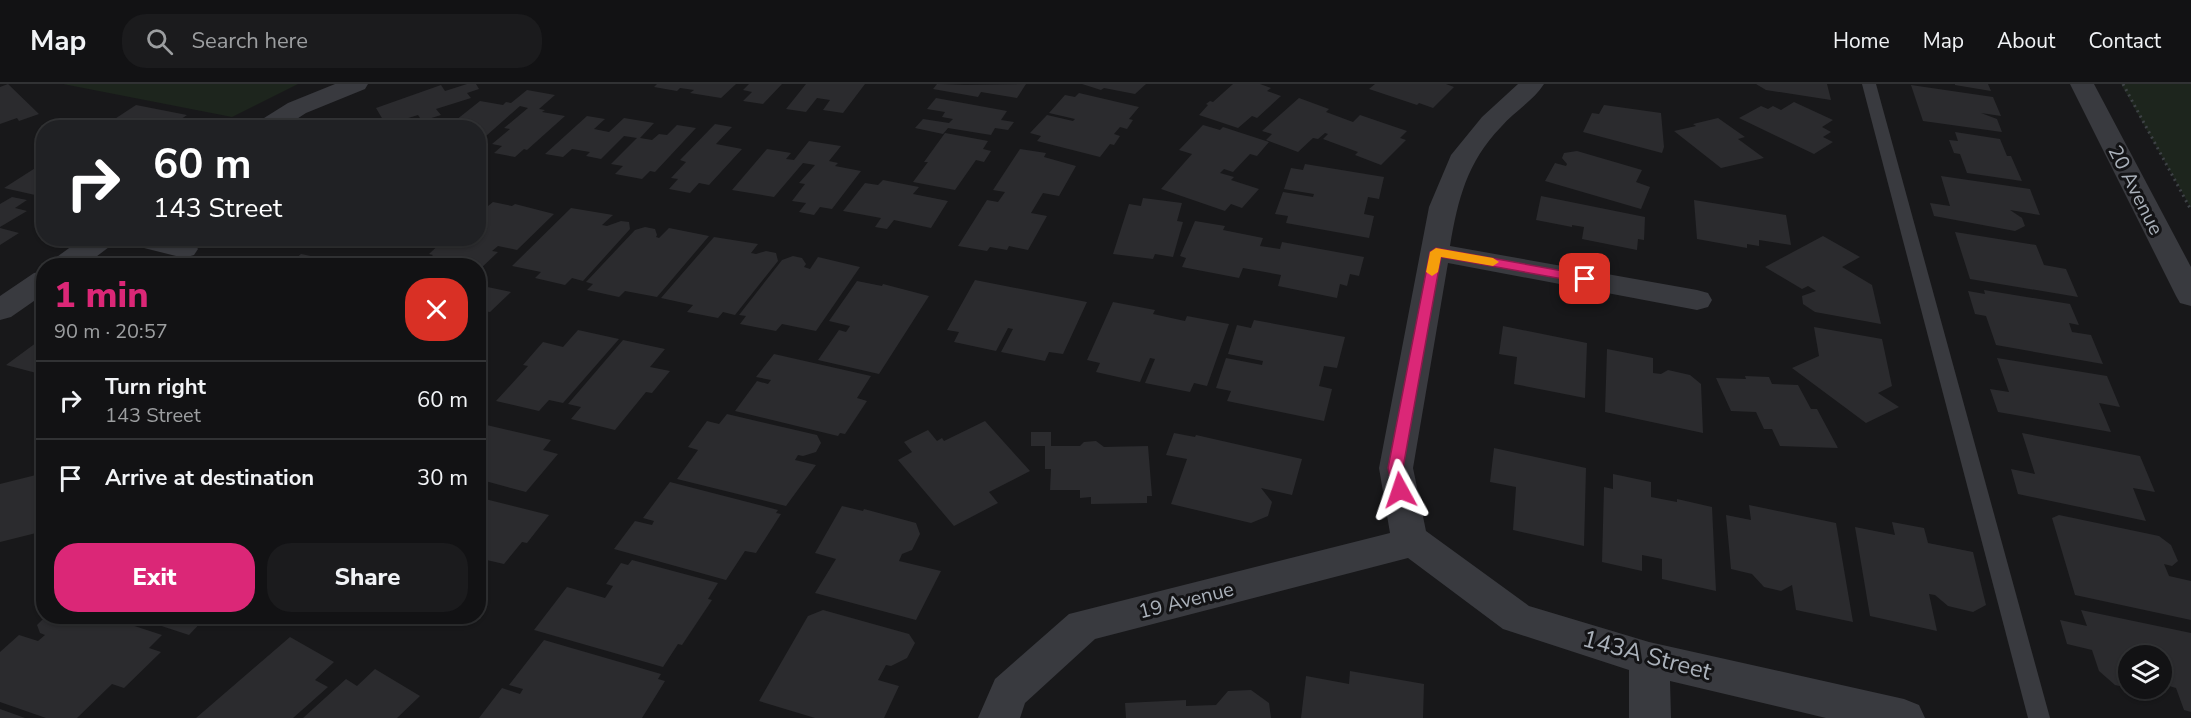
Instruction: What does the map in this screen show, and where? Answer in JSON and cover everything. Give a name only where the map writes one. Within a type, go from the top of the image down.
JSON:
[{"type":"street","points":[[278,120],[297,108],[356,84]]},
{"type":"street","points":[[1413,542],[1408,534],[1396,468],[1443,207],[1460,160],[1491,122],[1532,84]]},
{"type":"street","name":"20 Avenue","points":[[2082,84],[2191,296]]},
{"type":"street","points":[[75,258],[93,246]]},
{"type":"street","points":[[171,246],[184,249]]},
{"type":"street","points":[[1436,252],[1697,300]]},
{"type":"street","points":[[0,310],[36,285]]},
{"type":"street","name":"143A Street","points":[[1413,542],[1517,618],[1649,658],[1904,718]]},
{"type":"street","name":"19 Avenue","points":[[999,718],[1009,692],[1083,626],[1413,542]]},
{"type":"street","points":[[1649,658],[1650,718]]},
{"type":"lane","points":[[1869,84],[2039,718]]},
{"type":"path","points":[[2123,84],[2191,210]]},
{"type":"shaded area","points":[[63,84],[298,84],[232,117]]},
{"type":"shaded area","points":[[2121,84],[2191,84],[2191,208]]},
{"type":"building","points":[[8,84],[39,114],[19,121],[17,118],[0,124],[0,87]]},
{"type":"building","points":[[467,84],[476,84],[479,89],[467,93],[471,98],[436,109],[441,115],[425,120],[421,120],[418,115],[402,120],[383,120],[376,108],[441,85],[445,91]]},
{"type":"building","points":[[657,84],[736,84],[721,98],[690,93],[694,90],[680,88],[677,91],[654,87]]},
{"type":"building","points":[[749,84],[782,84],[763,104],[743,101],[752,92],[743,90]]},
{"type":"building","points":[[806,84],[865,84],[843,113],[823,110],[830,100],[817,98],[806,112],[786,109]]},
{"type":"building","points":[[937,84],[1026,84],[1017,98],[981,92],[978,97],[933,89]]},
{"type":"building","points":[[1082,84],[1146,84],[1135,94],[1104,88],[1101,90]]},
{"type":"building","points":[[1233,84],[1260,84],[1271,88],[1267,91],[1281,96],[1257,118],[1252,116],[1238,128],[1199,115],[1208,105],[1206,104],[1213,102]]},
{"type":"building","points":[[1375,84],[1446,84],[1454,87],[1433,108],[1369,89]]},
{"type":"building","points":[[1756,84],[1827,84],[1831,100],[1766,90]]},
{"type":"building","points":[[1988,84],[1991,91],[1955,85]]},
{"type":"building","points":[[1911,85],[1993,97],[2001,116],[1981,113],[1997,119],[2002,132],[1923,121]]},
{"type":"building","points":[[527,90],[555,95],[539,109],[545,110],[542,112],[565,116],[527,150],[524,149],[515,157],[494,153],[502,146],[492,144],[510,129],[504,128],[528,108],[520,106],[486,136],[486,120],[456,120],[480,101],[503,105],[506,102],[511,103]]},
{"type":"building","points":[[1079,93],[1139,107],[1129,119],[1133,120],[1127,129],[1120,127],[1114,134],[1120,136],[1114,145],[1110,144],[1100,157],[1037,141],[1041,136],[1030,133],[1047,115],[1073,121],[1075,119],[1049,113],[1065,95],[1075,97]]},
{"type":"building","points":[[936,98],[1007,111],[1001,120],[1014,122],[1008,130],[995,128],[991,135],[948,128],[943,134],[915,128],[923,119],[949,123],[953,119],[942,117],[945,112],[927,109]]},
{"type":"building","points":[[1299,98],[1329,109],[1326,112],[1353,122],[1360,115],[1407,131],[1400,138],[1406,140],[1381,165],[1355,155],[1358,152],[1323,139],[1328,134],[1325,133],[1318,139],[1313,138],[1298,152],[1266,140],[1272,134],[1262,131]]},
{"type":"building","points":[[1794,102],[1833,120],[1822,127],[1831,132],[1823,137],[1833,142],[1814,154],[1739,118],[1761,106],[1768,109],[1773,106],[1781,110]]},
{"type":"building","points":[[136,105],[187,115],[180,120],[113,120]]},
{"type":"building","points":[[1604,105],[1661,113],[1664,147],[1662,153],[1583,132],[1592,113],[1599,114]]},
{"type":"building","points":[[587,116],[605,119],[594,129],[609,132],[624,118],[654,123],[640,138],[652,140],[659,134],[667,135],[677,125],[696,128],[655,172],[650,171],[642,179],[615,174],[623,166],[611,164],[637,138],[624,136],[601,159],[586,156],[590,152],[572,149],[563,157],[545,154]]},
{"type":"building","points":[[1718,118],[1745,137],[1738,139],[1764,158],[1721,168],[1674,131]]},
{"type":"building","points":[[715,124],[732,127],[716,144],[742,149],[709,185],[699,183],[690,193],[669,189],[678,179],[671,178],[686,162],[680,160]]},
{"type":"building","points":[[1203,125],[1220,130],[1223,127],[1269,142],[1257,156],[1250,154],[1233,172],[1224,169],[1220,173],[1234,177],[1231,180],[1259,189],[1242,208],[1231,204],[1225,211],[1161,189],[1192,154],[1179,150]]},
{"type":"building","points":[[1955,132],[2000,139],[2007,156],[2011,156],[2022,181],[1967,173],[1960,154],[1954,153],[1949,140],[1958,141]]},
{"type":"building","points":[[945,133],[988,141],[983,149],[991,151],[984,162],[976,160],[955,190],[913,182],[928,162],[924,162]]},
{"type":"building","points":[[809,141],[841,146],[829,161],[838,163],[835,166],[861,171],[832,209],[820,207],[814,215],[799,212],[806,203],[792,201],[805,184],[799,183],[815,165],[803,163],[774,197],[732,190],[767,149],[791,153],[786,159],[794,160]]},
{"type":"building","points":[[1020,149],[1046,153],[1044,157],[1076,166],[1059,196],[1043,193],[1031,213],[1047,216],[1028,250],[1009,246],[1007,250],[990,247],[987,251],[958,246],[987,200],[998,202],[1005,192],[993,190]]},
{"type":"building","points":[[1577,151],[1642,170],[1636,182],[1650,187],[1641,209],[1545,181],[1555,163],[1566,166],[1562,158],[1564,153]]},
{"type":"building","points":[[1305,164],[1384,177],[1379,199],[1368,197],[1364,214],[1374,216],[1369,238],[1286,223],[1288,216],[1275,214],[1283,192],[1313,197],[1314,194],[1284,189],[1291,168],[1303,170]]},
{"type":"building","points":[[36,168],[36,195],[4,188]]},
{"type":"building","points":[[1941,176],[2030,189],[2040,215],[2010,210],[2022,218],[2025,226],[2015,231],[1934,216],[1930,203],[1950,206]]},
{"type":"building","points":[[883,180],[919,187],[913,194],[948,201],[931,228],[894,220],[887,229],[875,227],[881,218],[843,211],[865,183],[878,185]]},
{"type":"building","points":[[1541,196],[1645,217],[1644,240],[1638,239],[1637,250],[1582,239],[1584,227],[1536,220]]},
{"type":"building","points":[[12,197],[27,200],[15,208],[27,211],[0,227],[0,204]]},
{"type":"building","points":[[1143,198],[1182,203],[1177,221],[1183,222],[1173,257],[1155,254],[1153,259],[1113,254],[1129,204],[1141,206]]},
{"type":"building","points":[[1694,200],[1786,215],[1791,245],[1759,240],[1759,246],[1747,244],[1747,248],[1697,239]]},
{"type":"building","points":[[493,202],[512,206],[515,204],[554,214],[517,250],[498,246],[492,251],[498,252],[486,263],[486,258],[430,258],[433,255],[429,254],[438,246],[486,246],[486,208]]},
{"type":"building","points":[[571,208],[613,215],[602,225],[607,226],[621,221],[629,222],[630,229],[583,281],[572,278],[565,285],[535,278],[541,272],[512,266]]},
{"type":"building","points":[[1195,221],[1225,226],[1223,230],[1263,238],[1260,246],[1280,249],[1282,242],[1364,257],[1359,276],[1350,274],[1347,286],[1340,284],[1337,298],[1278,286],[1281,275],[1243,268],[1239,278],[1182,267],[1186,258],[1180,256]]},
{"type":"building","points":[[645,227],[655,229],[656,237],[659,238],[669,228],[709,236],[657,297],[625,291],[619,297],[587,290],[593,284],[586,282],[635,230]]},
{"type":"building","points":[[0,228],[19,233],[0,245]]},
{"type":"building","points":[[1955,232],[2036,245],[2044,265],[2066,269],[2078,297],[1970,279]]},
{"type":"building","points":[[1823,236],[1860,257],[1842,267],[1872,285],[1881,324],[1815,312],[1803,304],[1802,296],[1816,291],[1808,286],[1802,289],[1765,267]]},
{"type":"building","points":[[714,237],[758,244],[751,253],[766,251],[776,253],[778,261],[735,315],[723,312],[718,318],[687,312],[693,305],[661,298]]},
{"type":"building","points":[[301,254],[321,258],[296,258]]},
{"type":"building","points":[[793,256],[802,258],[806,264],[804,267],[810,269],[818,257],[860,267],[816,331],[782,324],[776,331],[740,324],[746,316],[739,315],[782,260]]},
{"type":"building","points":[[975,280],[1087,302],[1063,354],[1049,352],[1045,361],[1001,352],[1013,329],[1008,328],[996,351],[954,342],[959,332],[947,330]]},
{"type":"building","points":[[857,281],[882,286],[883,284],[929,296],[879,374],[818,360],[839,330],[846,332],[850,326],[829,321]]},
{"type":"building","points":[[486,287],[511,292],[490,312],[486,311]]},
{"type":"building","points":[[1984,290],[2070,304],[2079,325],[2069,323],[2072,332],[2091,335],[2103,364],[1996,345],[1986,316],[1975,314],[1968,291],[1985,294]]},
{"type":"building","points":[[1113,302],[1155,310],[1153,314],[1185,321],[1187,316],[1229,324],[1207,386],[1194,383],[1190,392],[1145,383],[1155,359],[1150,358],[1140,382],[1096,372],[1100,363],[1087,360]]},
{"type":"building","points":[[1254,320],[1345,337],[1337,368],[1324,366],[1319,386],[1332,389],[1324,421],[1227,401],[1231,391],[1216,388],[1226,358],[1262,365],[1263,361],[1228,354],[1237,325],[1251,328]]},
{"type":"building","points":[[1503,326],[1587,343],[1585,398],[1514,384],[1517,357],[1499,354]]},
{"type":"building","points":[[1814,327],[1882,339],[1892,386],[1878,393],[1899,407],[1866,423],[1792,368],[1819,356]]},
{"type":"building","points":[[578,330],[619,339],[563,403],[549,400],[539,411],[496,401],[528,366],[523,365],[543,342],[563,347]]},
{"type":"building","points":[[623,340],[665,349],[650,367],[670,371],[652,393],[646,392],[615,430],[571,419],[581,407],[568,404]]},
{"type":"building","points":[[36,343],[36,373],[6,365]]},
{"type":"building","points":[[1607,349],[1653,358],[1653,373],[1661,374],[1668,370],[1690,375],[1701,384],[1703,433],[1605,412]]},
{"type":"building","points":[[774,354],[871,376],[857,398],[867,401],[845,434],[840,433],[838,436],[735,411],[757,381],[768,384],[771,380],[756,377]]},
{"type":"building","points":[[1997,358],[2107,376],[2120,407],[2099,403],[2111,432],[1998,412],[1990,389],[2009,392]]},
{"type":"building","points":[[1745,376],[1769,377],[1772,384],[1798,385],[1811,409],[1817,409],[1838,448],[1780,446],[1772,429],[1764,429],[1756,412],[1731,411],[1716,378],[1746,379]]},
{"type":"building","points":[[727,414],[817,435],[821,443],[816,452],[803,456],[798,455],[795,460],[816,465],[786,506],[677,479],[698,450],[688,447],[707,421],[719,424]]},
{"type":"building","points":[[985,421],[1030,471],[989,492],[998,503],[954,526],[898,460],[912,452],[904,442],[928,430],[937,441],[942,438],[944,441]]},
{"type":"building","points":[[486,425],[551,440],[543,450],[558,454],[526,492],[486,481]]},
{"type":"building","points":[[1031,432],[1051,432],[1051,446],[1080,446],[1084,442],[1096,441],[1104,447],[1148,446],[1152,496],[1147,496],[1147,503],[1091,504],[1091,497],[1080,498],[1080,490],[1050,490],[1051,469],[1045,469],[1045,446],[1031,446]]},
{"type":"building","points":[[1174,433],[1195,437],[1196,435],[1302,459],[1292,495],[1261,488],[1272,502],[1268,516],[1251,523],[1171,504],[1187,459],[1166,455]]},
{"type":"building","points":[[2022,433],[2140,456],[2155,492],[2133,488],[2146,521],[2018,494],[2011,469],[2035,474]]},
{"type":"building","points":[[1494,448],[1586,468],[1584,546],[1513,530],[1516,487],[1490,482]]},
{"type":"building","points":[[1613,474],[1651,482],[1651,497],[1677,502],[1677,499],[1712,507],[1716,591],[1662,579],[1662,559],[1642,555],[1642,571],[1602,562],[1604,487],[1613,489]]},
{"type":"building","points":[[36,475],[36,533],[0,542],[0,484]]},
{"type":"building","points":[[670,482],[778,510],[776,513],[781,514],[756,553],[745,551],[726,580],[614,549],[635,521],[652,525],[654,521],[643,518]]},
{"type":"building","points":[[486,499],[549,515],[527,543],[522,542],[504,564],[486,560]]},
{"type":"building","points":[[1749,505],[1836,523],[1853,622],[1796,610],[1792,585],[1781,591],[1764,587],[1752,574],[1731,569],[1726,515],[1751,520]]},
{"type":"building","points":[[842,506],[863,511],[864,509],[916,523],[920,534],[912,550],[902,554],[899,561],[941,571],[916,620],[815,593],[836,559],[815,553]]},
{"type":"building","points":[[2059,515],[2159,536],[2171,545],[2178,561],[2172,566],[2164,564],[2169,576],[2191,581],[2191,620],[2075,595],[2052,518]]},
{"type":"building","points":[[1892,522],[1924,528],[1928,543],[1973,552],[1986,605],[1973,612],[1948,606],[1935,595],[1929,594],[1937,631],[1870,616],[1855,527],[1895,535]]},
{"type":"building","points":[[632,560],[718,583],[708,599],[712,600],[682,645],[678,644],[663,667],[534,630],[567,587],[605,598],[613,586],[606,584],[621,563],[628,565]]},
{"type":"building","points":[[823,610],[909,634],[915,643],[907,658],[891,666],[886,665],[878,680],[899,686],[884,718],[815,718],[759,701],[808,616]]},
{"type":"building","points":[[2081,610],[2191,633],[2191,712],[2184,710],[2176,688],[2172,687],[2172,645],[2118,645],[2118,686],[2099,671],[2092,650],[2067,644],[2060,620],[2087,626]]},
{"type":"building","points":[[128,624],[162,635],[149,648],[161,652],[124,688],[112,684],[77,718],[46,718],[0,702],[0,652],[19,635],[38,641],[45,635],[40,633],[37,625]]},
{"type":"building","points":[[155,624],[199,624],[189,635]]},
{"type":"building","points":[[290,637],[334,662],[315,680],[328,687],[293,718],[196,718]]},
{"type":"building","points":[[544,640],[661,674],[658,679],[665,681],[642,718],[479,718],[502,688],[520,694],[523,689],[509,685]]},
{"type":"building","points":[[375,669],[420,696],[397,718],[303,718],[346,679],[357,686]]},
{"type":"building","points":[[1350,671],[1424,684],[1423,718],[1301,718],[1306,676],[1349,684]]},
{"type":"building","points":[[1251,690],[1269,703],[1271,718],[1126,718],[1125,703],[1186,700],[1186,706],[1216,705],[1228,691]]},
{"type":"building","points":[[0,709],[25,718],[0,718]]},
{"type":"slow traffic","points":[[1432,272],[1436,252],[1493,262]]},
{"type":"route","points":[[1400,490],[1396,468],[1436,252],[1585,279]]}]
